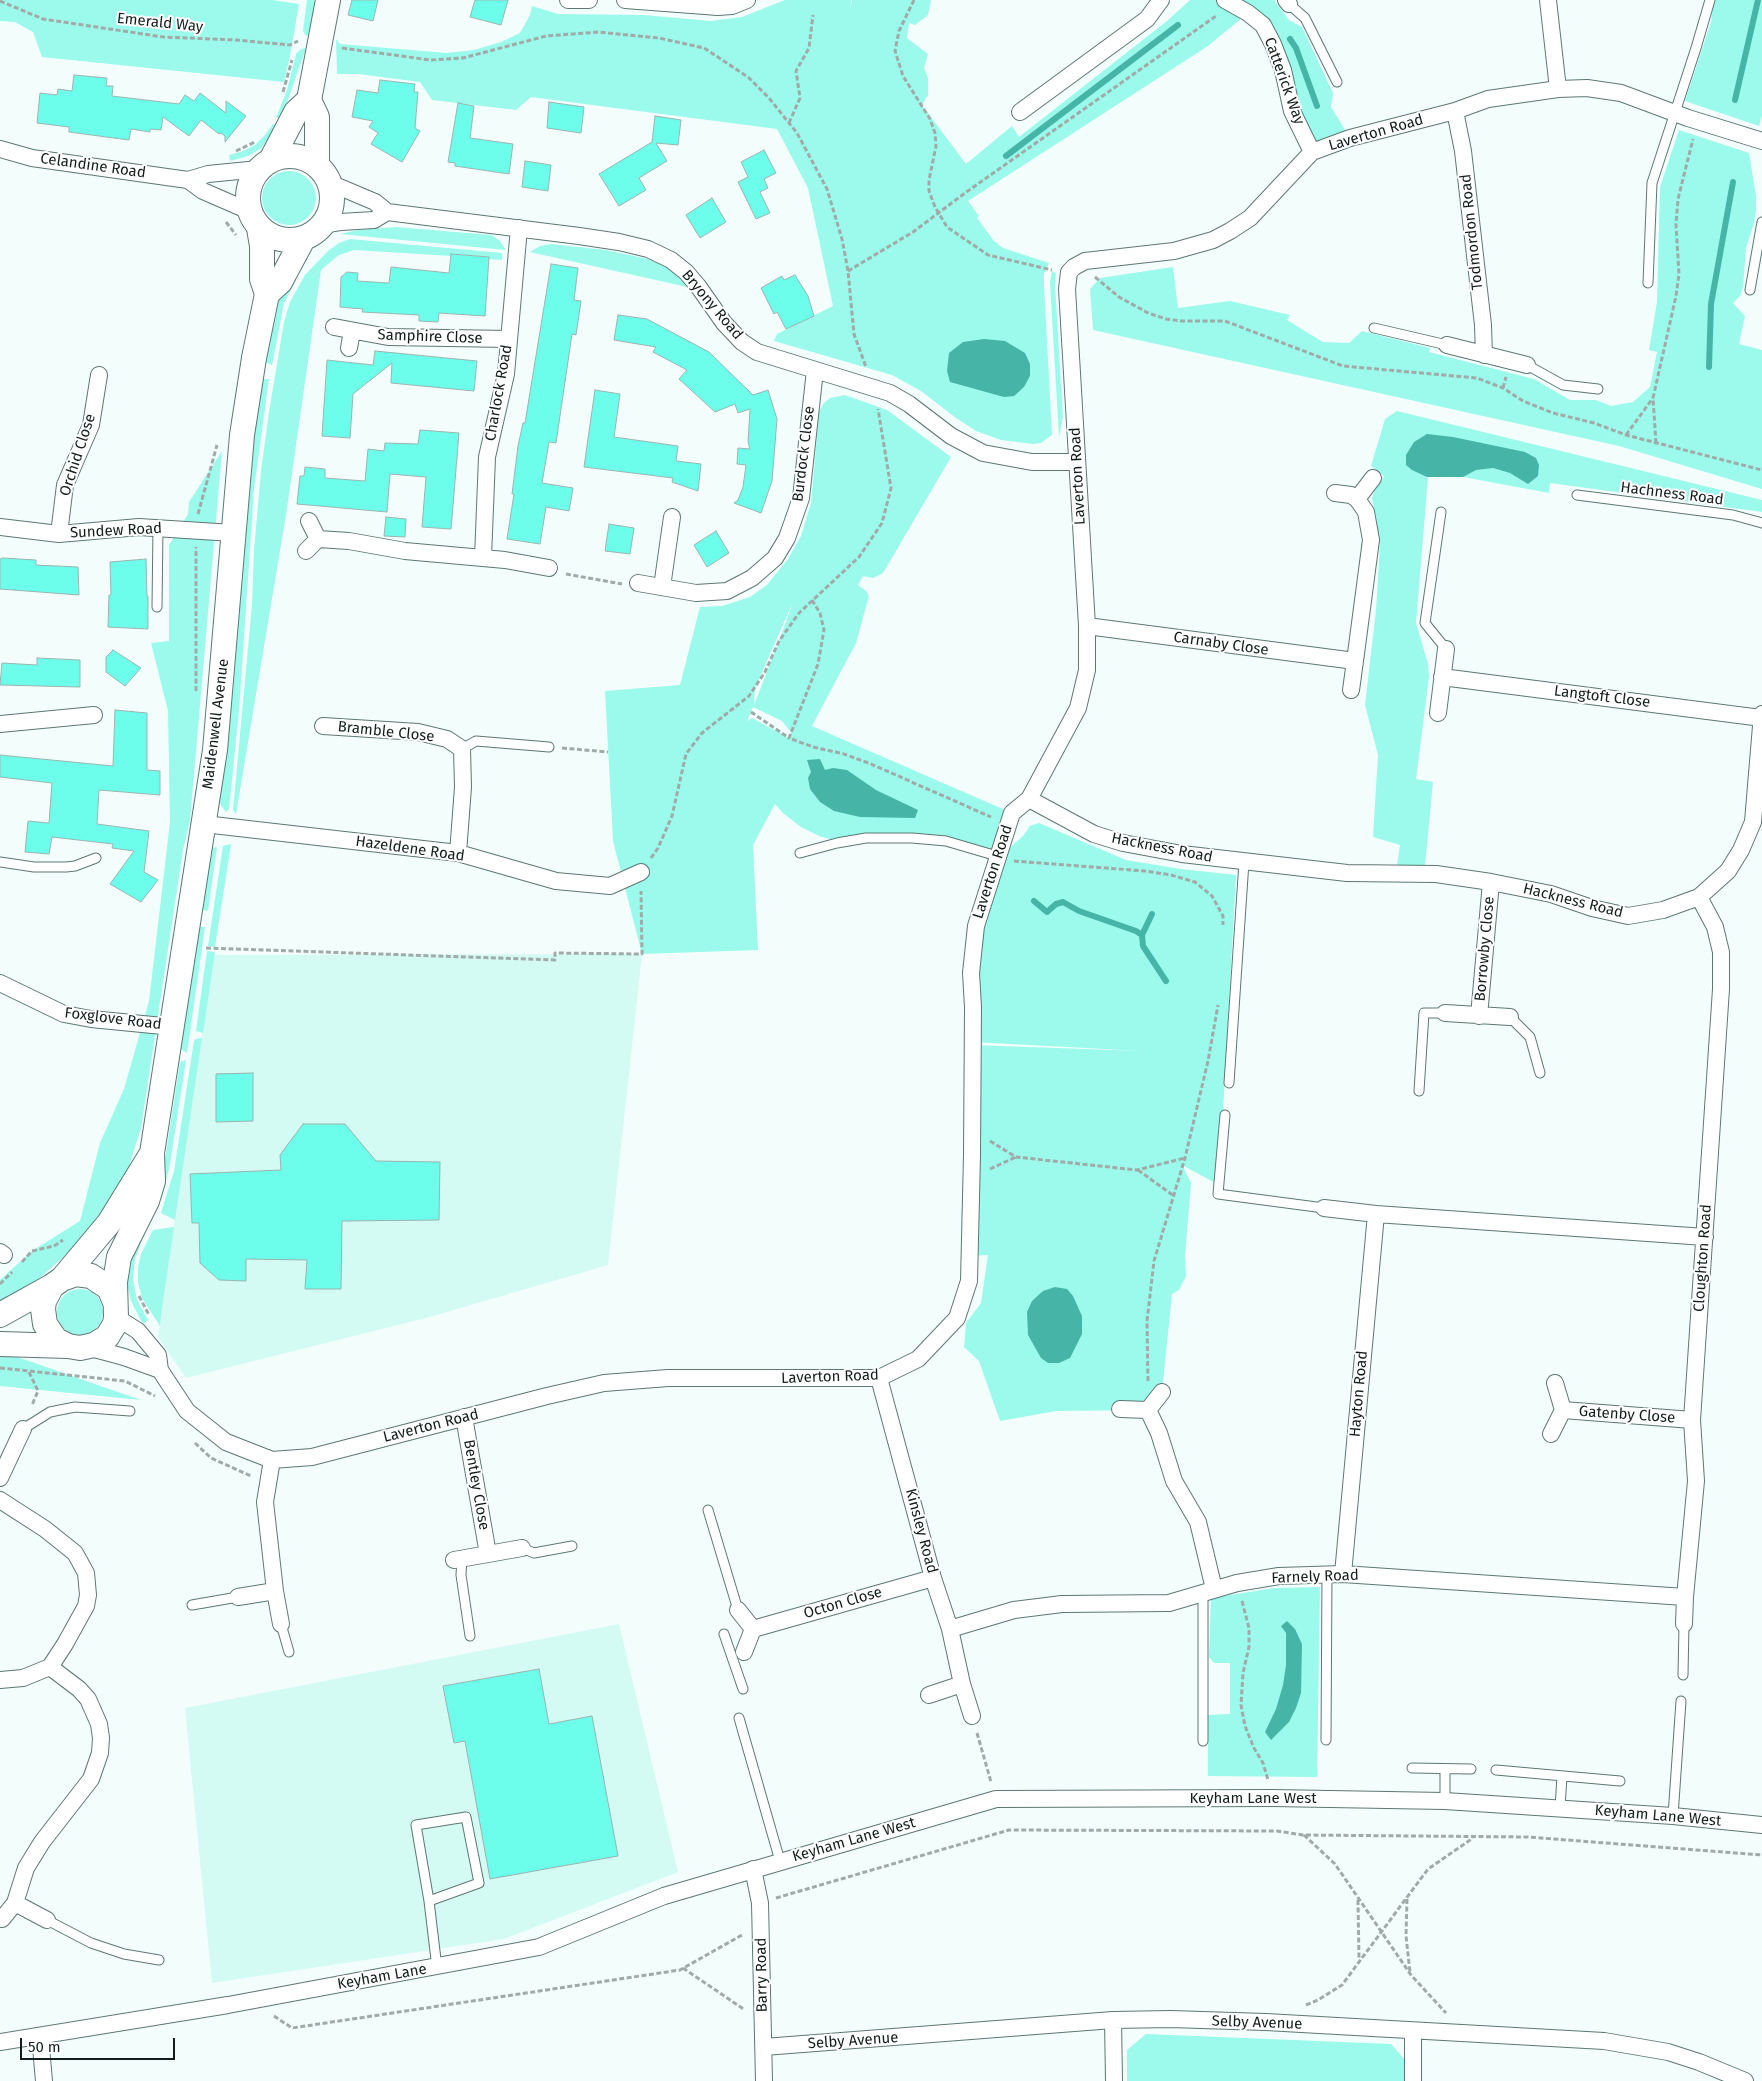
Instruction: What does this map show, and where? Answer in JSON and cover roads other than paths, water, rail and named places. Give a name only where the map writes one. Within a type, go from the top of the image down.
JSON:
[{"type":"street","points":[[254,220],[265,233],[287,241],[310,236],[328,218],[332,201],[323,174],[317,117],[309,100],[328,0]]},
{"type":"street","points":[[568,0],[589,0]]},
{"type":"street","points":[[625,0],[718,7],[732,6],[747,0]]},
{"type":"street","points":[[1020,112],[1148,19],[1161,0]]},
{"type":"street","points":[[1548,0],[1558,89]]},
{"type":"street","name":"Catterick Way","points":[[1229,2],[1263,25],[1283,70],[1292,110],[1312,152]]},
{"type":"street","name":"Laverton Road","points":[[116,1309],[140,1333],[158,1355],[160,1370],[187,1411],[226,1442],[272,1460],[312,1457],[604,1383],[668,1378],[879,1378],[918,1359],[957,1318],[969,1281],[972,1178],[973,1006],[971,973],[976,926],[1012,813],[1029,799],[1078,708],[1087,670],[1087,626],[1069,324],[1068,275],[1074,267],[1081,263],[1190,248],[1230,231],[1250,218],[1312,152],[1350,138],[1455,111],[1488,99],[1558,89],[1587,88],[1621,93],[1697,121],[1762,141]]},
{"type":"street","name":"Maidenwell Avenue","points":[[152,1153],[109,1223],[57,1283],[44,1301],[45,1324],[56,1340],[77,1347],[94,1345],[106,1337],[114,1324],[116,1309],[115,1275],[119,1257],[147,1201],[153,1181],[152,1153],[204,824],[222,676],[242,435],[254,358],[267,294],[262,279],[262,246],[247,200],[248,189],[296,112],[309,100]]},
{"type":"street","name":"Todmordon Road","points":[[1455,111],[1463,151],[1483,326],[1484,355]]},
{"type":"street","name":"Celandine Road","points":[[0,149],[32,158],[188,180],[208,174],[265,164]]},
{"type":"street","points":[[265,164],[283,156],[295,156],[306,159],[323,174]]},
{"type":"street","name":"Bryony Road","points":[[323,174],[375,202],[387,212],[626,243],[648,249],[665,256],[686,272],[724,323],[746,345],[768,356],[862,382],[890,393],[910,404],[951,436],[983,454],[1032,462],[1077,462]]},
{"type":"street","name":"Celandine Road","points":[[188,180],[203,191],[254,220]]},
{"type":"street","name":"Bryony Road","points":[[322,225],[374,220],[387,212]]},
{"type":"street","name":"Charlock Road","points":[[483,558],[488,457],[504,387],[519,228]]},
{"type":"street","points":[[267,294],[280,282],[303,239]]},
{"type":"street","name":"Samphire Close","points":[[334,327],[388,336],[509,339]]},
{"type":"street","points":[[349,348],[352,331]]},
{"type":"street","points":[[1447,345],[1527,365]]},
{"type":"street","name":"Burdock Close","points":[[638,583],[702,593],[730,590],[752,578],[765,568],[778,552],[791,528],[801,498],[814,370]]},
{"type":"street","name":"Orchid Close","points":[[59,534],[65,485],[91,425],[99,375]]},
{"type":"street","points":[[1357,499],[1373,478]]},
{"type":"street","points":[[1335,493],[1350,495],[1357,499],[1366,512],[1370,540],[1351,690]]},
{"type":"street","points":[[662,587],[672,517]]},
{"type":"street","points":[[309,521],[318,539]]},
{"type":"street","name":"Sundew Road","points":[[0,527],[59,534],[139,527],[233,533]]},
{"type":"street","points":[[306,551],[318,539],[349,541],[405,551],[483,558],[549,568]]},
{"type":"street","name":"Carnaby Close","points":[[1087,626],[1355,662]]},
{"type":"street","points":[[1438,713],[1446,649]]},
{"type":"street","name":"Langtoft Close","points":[[1442,677],[1762,718]]},
{"type":"street","name":"Hackness Road","points":[[1029,799],[1094,834],[1123,843],[1182,854],[1347,873],[1436,874],[1551,894],[1592,908],[1628,916],[1663,910],[1699,897],[1728,870],[1741,850],[1753,822],[1762,714]]},
{"type":"street","points":[[0,724],[94,715]]},
{"type":"street","name":"Bramble Close","points":[[323,726],[418,732],[448,739],[462,749]]},
{"type":"street","points":[[458,853],[463,788],[462,749]]},
{"type":"street","name":"Hazeldene Road","points":[[204,824],[458,853],[556,881],[610,886],[641,872]]},
{"type":"street","name":"Borrowby Close","points":[[1479,1016],[1490,882]]},
{"type":"street","name":"Cloughton Road","points":[[1684,1624],[1696,1481],[1692,1420],[1721,989],[1721,952],[1715,927],[1699,897]]},
{"type":"street","name":"Foxglove Road","points":[[0,983],[64,1014],[90,1019],[173,1027]]},
{"type":"street","name":"Borrowby Close","points":[[1445,1013],[1510,1017]]},
{"type":"street","points":[[1324,1208],[1376,1214],[1705,1237]]},
{"type":"street","name":"Hayton Road","points":[[1335,1574],[1376,1214]]},
{"type":"street","name":"Maidenwell Avenue","points":[[0,1315],[76,1274],[90,1276],[109,1288],[116,1309]]},
{"type":"street","points":[[0,1344],[77,1347],[124,1357],[160,1370]]},
{"type":"street","name":"Kinsley Road","points":[[879,1378],[933,1578],[950,1629],[962,1684],[972,1716]]},
{"type":"street","name":"Gatenby Close","points":[[1551,1434],[1563,1410],[1555,1383]]},
{"type":"street","points":[[1148,1410],[1162,1392]]},
{"type":"street","points":[[1120,1409],[1148,1410]]},
{"type":"street","points":[[1148,1410],[1159,1432],[1174,1481],[1198,1522],[1208,1591]]},
{"type":"street","name":"Gatenby Close","points":[[1563,1410],[1692,1420]]},
{"type":"street","name":"Bentley Close","points":[[464,1417],[488,1554]]},
{"type":"street","points":[[0,1478],[23,1429]]},
{"type":"street","points":[[272,1460],[265,1502],[275,1591],[282,1624]]},
{"type":"street","points":[[0,1500],[45,1529],[75,1553],[86,1573],[88,1595],[86,1606],[50,1667],[23,1678],[0,1680]]},
{"type":"street","points":[[458,1559],[522,1548]]},
{"type":"street","name":"Farnely Road","points":[[950,1629],[1014,1610],[1062,1604],[1168,1603],[1237,1583],[1279,1576],[1335,1574],[1685,1597]]},
{"type":"street","name":"Octon Close","points":[[753,1629],[933,1578]]},
{"type":"street","points":[[238,1597],[275,1591]]},
{"type":"street","points":[[737,1654],[753,1629],[738,1610]]},
{"type":"street","points":[[2,1920],[15,1903],[26,1868],[42,1842],[91,1779],[100,1753],[99,1724],[88,1699],[79,1689],[50,1667]]},
{"type":"street","points":[[929,1695],[962,1684]]},
{"type":"street","name":"Keyham Lane West","points":[[753,1869],[996,1799],[1272,1798],[1445,1801],[1673,1816],[1762,1825]]},
{"type":"street","name":"Barry Road","points":[[753,1869],[760,1903],[764,2081]]},
{"type":"street","name":"Keyham Lane","points":[[0,2042],[437,1968],[539,1947],[664,1896],[753,1869]]},
{"type":"street","points":[[15,1903],[47,1920]]},
{"type":"street","points":[[1113,2020],[1114,2081]]},
{"type":"street","name":"Selby Avenue","points":[[764,2047],[1113,2020],[1266,2022],[1604,2041],[1636,2045],[1699,2062],[1745,2081]]},
{"type":"street","points":[[1413,2081],[1414,2030]]},
{"type":"street","points":[[40,2036],[44,2081]]},
{"type":"lane","points":[[1648,283],[1652,183],[1710,0]]},
{"type":"lane","points":[[1287,2],[1305,18],[1337,82]]},
{"type":"lane","points":[[1750,290],[1762,222]]},
{"type":"lane","points":[[1374,328],[1447,345]]},
{"type":"lane","points":[[1527,365],[1563,385],[1598,389]]},
{"type":"lane","name":"Hachness Road","points":[[1577,495],[1733,516],[1762,523]]},
{"type":"lane","points":[[1441,512],[1426,623],[1446,649]]},
{"type":"lane","points":[[157,607],[158,528]]},
{"type":"lane","points":[[462,749],[476,741],[549,747]]},
{"type":"lane","points":[[800,853],[837,843],[866,838],[912,838],[946,841],[997,858]]},
{"type":"lane","points":[[0,862],[34,867],[66,867],[96,858]]},
{"type":"lane","points":[[1229,1083],[1244,862]]},
{"type":"lane","points":[[1419,1091],[1424,1013],[1445,1013]]},
{"type":"lane","points":[[1510,1017],[1530,1037],[1540,1073]]},
{"type":"lane","points":[[1225,1115],[1218,1194],[1324,1208]]},
{"type":"lane","points":[[23,1429],[50,1412],[75,1407],[130,1411]]},
{"type":"lane","points":[[708,1510],[738,1610]]},
{"type":"lane","points":[[522,1548],[534,1553],[572,1546]]},
{"type":"lane","points":[[458,1559],[470,1636]]},
{"type":"lane","points":[[1326,1740],[1335,1574]]},
{"type":"lane","points":[[1203,1741],[1208,1591]]},
{"type":"lane","points":[[192,1605],[238,1597]]},
{"type":"lane","points":[[282,1624],[290,1652]]},
{"type":"lane","points":[[1683,1675],[1684,1624]]},
{"type":"lane","points":[[724,1634],[737,1654],[742,1689]]},
{"type":"lane","points":[[1673,1816],[1681,1701]]},
{"type":"lane","points":[[739,1718],[780,1861]]},
{"type":"lane","points":[[1412,1768],[1471,1769]]},
{"type":"lane","points":[[1445,1769],[1445,1801]]},
{"type":"lane","points":[[1496,1770],[1620,1781]]},
{"type":"lane","points":[[1560,1808],[1562,1776]]},
{"type":"lane","points":[[429,1901],[479,1884],[466,1817],[416,1825],[429,1901],[437,1968]]},
{"type":"lane","points":[[47,1920],[100,1946],[124,1954],[159,1960]]},
{"type":"waterway","points":[[1735,100],[1758,0]]},
{"type":"waterway","points":[[1006,156],[1178,25]]},
{"type":"waterway","points":[[1290,39],[1296,48],[1317,106]]},
{"type":"waterway","points":[[1709,367],[1711,304],[1733,182]]},
{"type":"waterway","points":[[1034,901],[1047,912],[1056,904],[1063,902],[1079,911],[1136,931],[1142,935]]},
{"type":"waterway","points":[[1152,914],[1142,935],[1143,946],[1166,981]]}]
